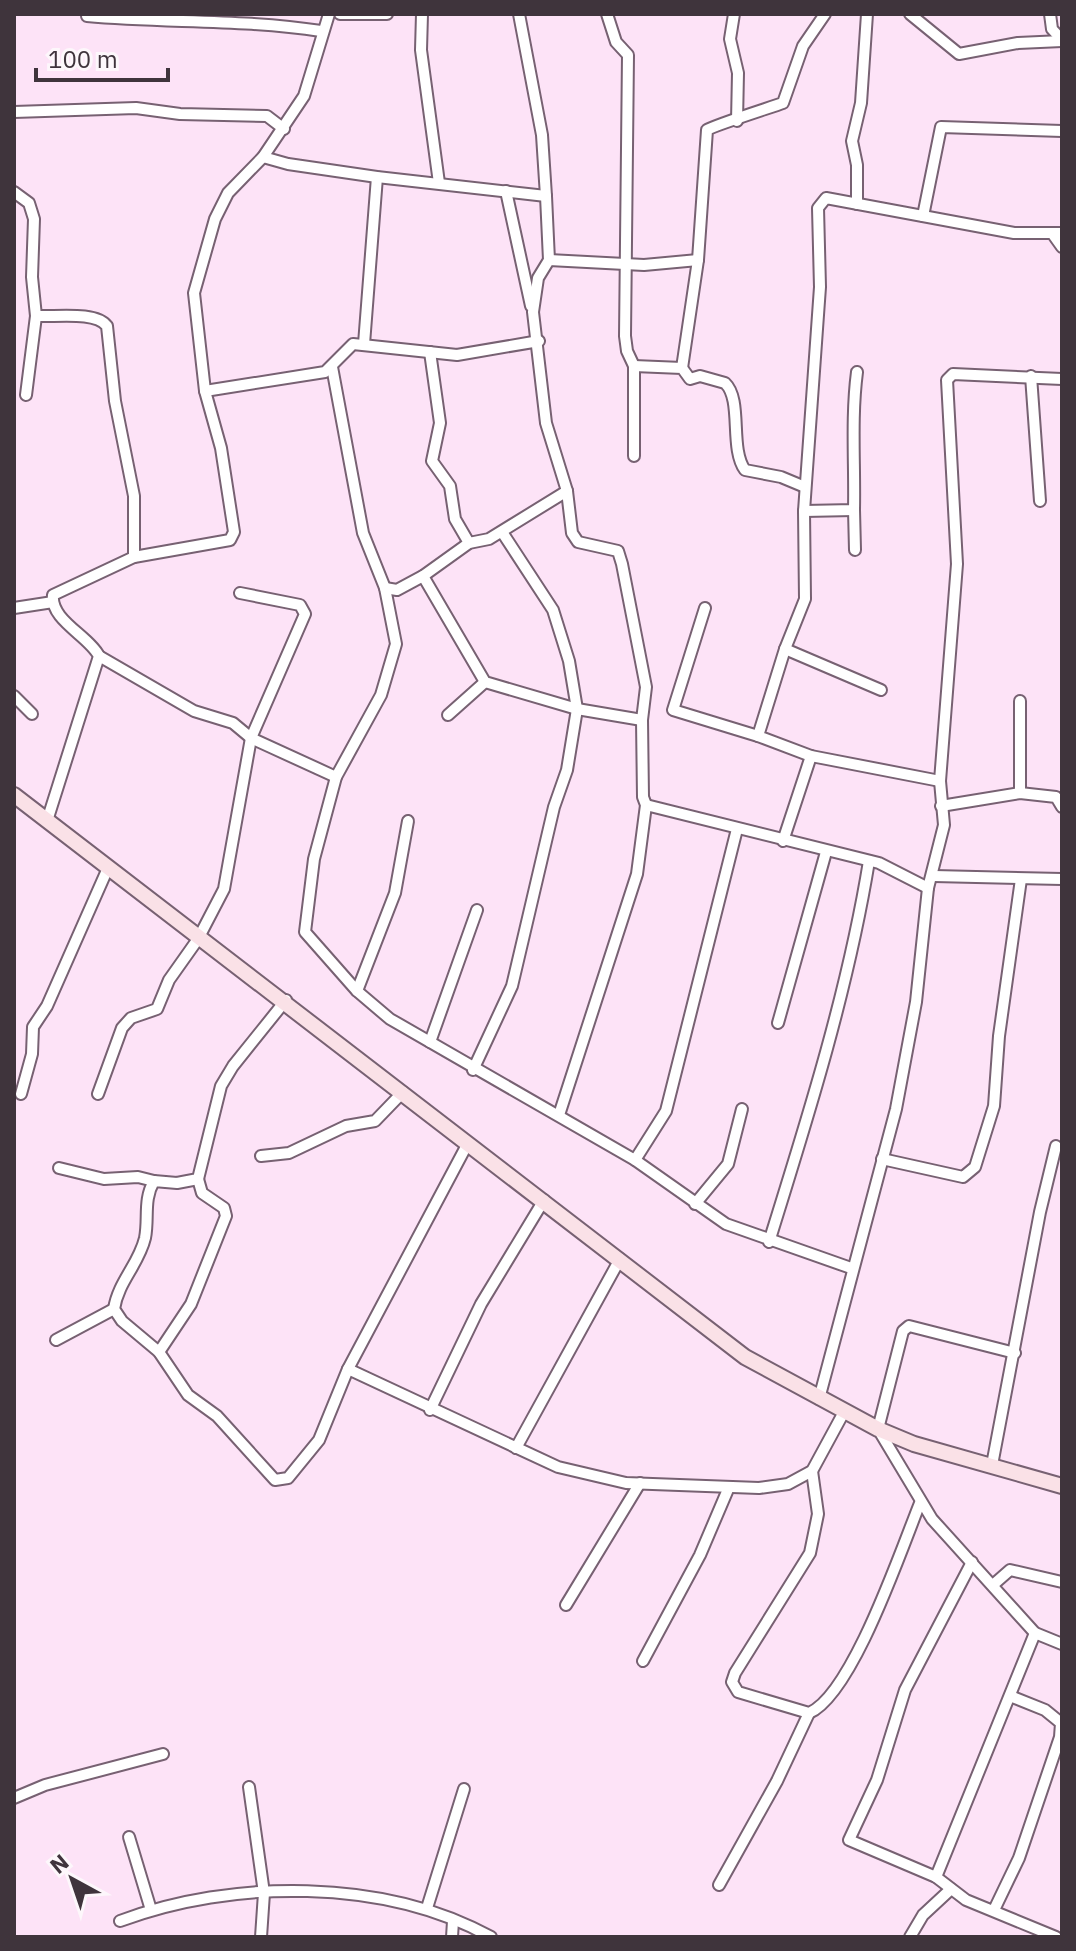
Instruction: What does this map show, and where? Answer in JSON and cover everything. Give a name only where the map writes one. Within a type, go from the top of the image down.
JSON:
[{"type":"street","points":[[329,14],[321,31],[304,96],[263,157],[228,193],[215,219],[194,293],[205,391],[221,448],[234,532],[230,540],[216,544],[134,557],[58,592],[53,602],[56,611],[94,647],[99,656],[194,711],[233,723],[251,738],[336,777]]},
{"type":"street","points":[[340,14],[387,14]]},
{"type":"street","points":[[422,14],[421,50],[439,183]]},
{"type":"street","points":[[519,14],[542,135],[546,196],[549,260],[538,278],[533,312]]},
{"type":"street","points":[[607,14],[616,42],[628,55],[629,265],[625,336],[634,366],[634,456]]},
{"type":"street","points":[[734,14],[730,39],[738,73],[737,121]]},
{"type":"street","points":[[805,487],[781,477],[745,470],[738,450],[729,387],[700,376],[690,379],[682,368],[698,260],[707,130],[711,126],[737,121],[783,103],[803,46],[825,14]]},
{"type":"street","points":[[857,204],[857,165],[852,141],[861,103],[867,14]]},
{"type":"street","points":[[910,14],[959,54],[1018,43],[1062,40]]},
{"type":"street","points":[[1050,14],[1052,29],[1062,40]]},
{"type":"street","points":[[87,16],[169,24],[256,22],[321,31]]},
{"type":"street","points":[[14,112],[136,108],[180,114],[267,116],[284,129]]},
{"type":"street","points":[[923,216],[941,127],[1062,131]]},
{"type":"street","points":[[263,157],[288,164],[377,177],[546,196]]},
{"type":"street","points":[[364,344],[377,177]]},
{"type":"street","points":[[506,191],[539,341],[546,423],[567,491],[572,533],[578,542],[618,551],[646,687],[642,720],[643,797],[646,805],[637,874],[559,1115]]},
{"type":"street","points":[[14,192],[29,203],[34,219],[32,277],[36,316],[26,395]]},
{"type":"street","points":[[758,736],[785,649],[805,599],[805,487],[820,287],[818,208],[826,198],[1014,233],[1057,233],[1062,247]]},
{"type":"street","points":[[549,260],[629,265],[698,260]]},
{"type":"street","points":[[36,316],[88,316],[98,318],[107,326],[115,401],[134,496],[134,557]]},
{"type":"street","points":[[205,391],[325,372],[345,348],[364,344],[457,355],[539,341]]},
{"type":"street","points":[[430,352],[440,423],[432,461],[450,486],[455,519],[469,543]]},
{"type":"street","points":[[634,366],[682,368]]},
{"type":"street","points":[[332,367],[366,547],[385,588],[396,644],[381,695],[336,777],[314,859],[305,932],[357,991],[390,1019],[473,1070],[559,1115],[635,1160],[726,1224],[769,1242],[851,1268]]},
{"type":"street","points":[[855,550],[857,435],[852,409],[857,372]]},
{"type":"street","points":[[819,1399],[851,1268],[896,1109],[916,1002],[928,888],[934,876],[944,825],[940,781],[957,564],[947,380],[953,374],[1062,379]]},
{"type":"street","points":[[1031,376],[1040,501]]},
{"type":"street","points":[[385,588],[397,590],[423,576],[469,543],[502,532],[510,523],[529,516],[553,497],[567,491]]},
{"type":"street","points":[[804,511],[854,510]]},
{"type":"street","points":[[473,1070],[512,986],[554,807],[567,770],[577,709],[569,661],[553,610],[502,532]]},
{"type":"street","points":[[423,576],[485,682],[577,709],[642,720]]},
{"type":"street","points":[[98,1094],[122,1028],[131,1018],[157,1009],[169,980],[198,939],[224,889],[251,738],[305,608],[240,593]]},
{"type":"street","points":[[14,608],[53,602]]},
{"type":"street","points":[[705,608],[673,710],[811,756],[940,781]]},
{"type":"street","points":[[785,649],[881,690]]},
{"type":"street","points":[[47,821],[99,656]]},
{"type":"street","points":[[448,715],[485,682]]},
{"type":"street","points":[[14,696],[32,714]]},
{"type":"street","points":[[1020,701],[1020,793]]},
{"type":"street","points":[[783,841],[811,756]]},
{"type":"street","points":[[941,806],[1020,793],[1056,797],[1062,807]]},
{"type":"street","points":[[14,795],[198,939],[286,1000],[745,1357],[844,1412],[914,1444],[1062,1486]]},
{"type":"street","points":[[646,805],[869,861],[928,888]]},
{"type":"street","points":[[357,991],[395,893],[408,821]]},
{"type":"street","points":[[635,1160],[666,1111],[737,829]]},
{"type":"street","points":[[778,1023],[826,852]]},
{"type":"street","points":[[769,1242],[859,923],[869,861]]},
{"type":"street","points":[[21,1094],[32,1054],[33,1027],[47,1006],[108,868]]},
{"type":"street","points":[[934,876],[1062,879]]},
{"type":"street","points":[[882,1159],[963,1177],[975,1167],[994,1106],[999,1036],[1021,879]]},
{"type":"street","points":[[430,1042],[477,910]]},
{"type":"street","points":[[159,1352],[191,1304],[226,1216],[224,1208],[202,1193],[198,1179],[221,1086],[286,1000]]},
{"type":"street","points":[[261,1156],[289,1153],[346,1126],[375,1121],[403,1092]]},
{"type":"street","points":[[695,1204],[728,1164],[742,1109]]},
{"type":"street","points":[[154,1181],[146,1194],[145,1237],[117,1294],[114,1309],[122,1321],[159,1352],[188,1395],[217,1416],[275,1480],[283,1480],[319,1440],[348,1369],[468,1143]]},
{"type":"street","points":[[992,1465],[1040,1212],[1056,1146]]},
{"type":"street","points":[[59,1168],[104,1179],[138,1177],[177,1183],[198,1179]]},
{"type":"street","points":[[430,1410],[481,1304],[544,1200]]},
{"type":"street","points":[[516,1448],[620,1259]]},
{"type":"street","points":[[56,1340],[114,1309]]},
{"type":"street","points":[[1015,1353],[909,1326],[903,1331],[878,1429],[920,1503],[1035,1633],[1062,1644]]},
{"type":"street","points":[[348,1369],[430,1410],[594,1478],[640,1483],[777,1487],[812,1471]]},
{"type":"street","points":[[809,1713],[738,1692],[732,1682],[810,1553],[818,1514],[812,1471],[844,1412]]},
{"type":"street","points":[[566,1605],[640,1483]]},
{"type":"street","points":[[643,1661],[700,1555],[729,1487]]},
{"type":"street","points":[[719,1885],[777,1781],[809,1713],[823,1706],[840,1684],[866,1632],[920,1503]]},
{"type":"street","points":[[972,1562],[905,1690],[877,1780],[849,1840],[936,1877],[966,1900],[1056,1937]]},
{"type":"street","points":[[994,1584],[1010,1570],[1062,1582]]},
{"type":"street","points":[[936,1877],[1035,1633]]},
{"type":"street","points":[[994,1910],[1031,1829],[1060,1737],[1061,1723],[1055,1715],[1010,1696]]},
{"type":"street","points":[[14,1798],[45,1785],[163,1754]]},
{"type":"street","points":[[249,1787],[264,1893],[261,1937]]},
{"type":"street","points":[[427,1908],[464,1789]]},
{"type":"street","points":[[129,1837],[151,1910]]},
{"type":"street","points":[[910,1937],[923,1915],[951,1889]]},
{"type":"street","points":[[120,1921],[191,1900],[264,1893],[370,1897],[427,1908],[491,1937]]},
{"type":"street","points":[[452,1937],[453,1921]]}]
